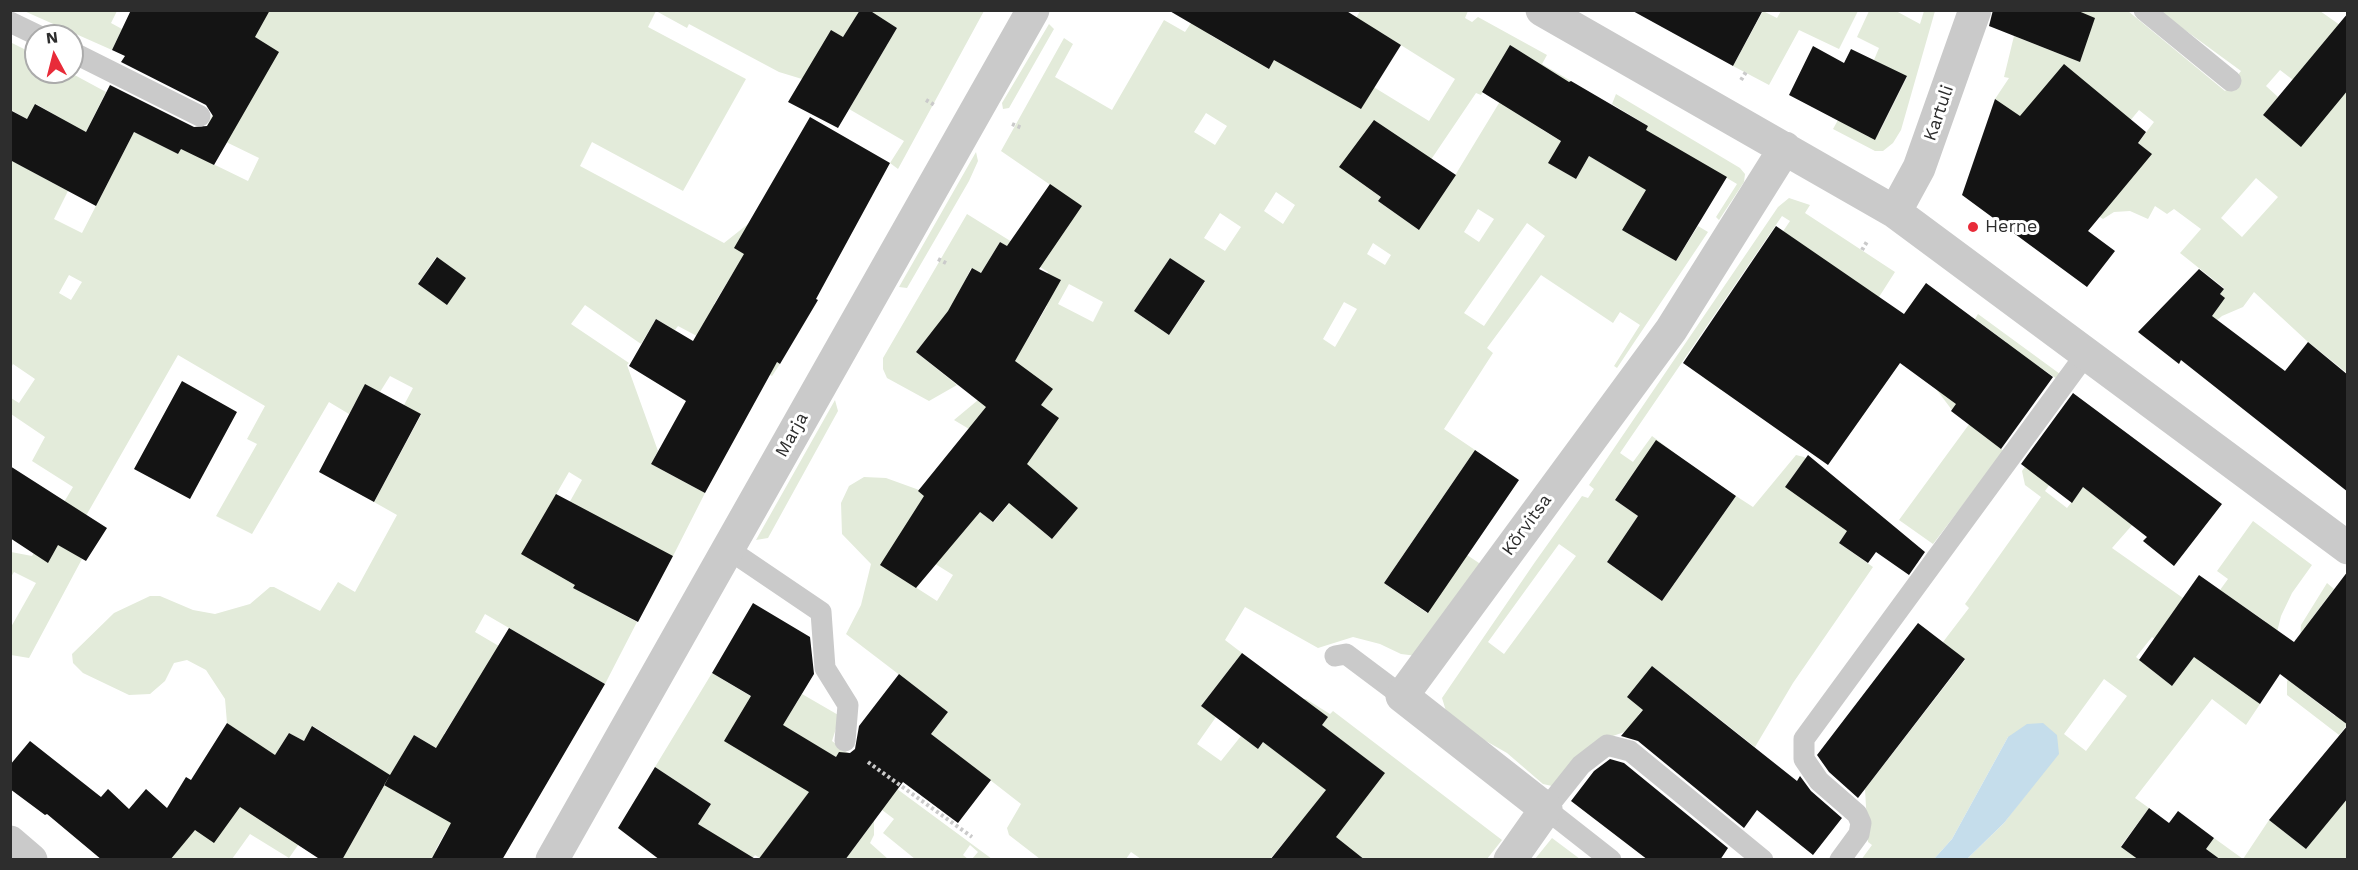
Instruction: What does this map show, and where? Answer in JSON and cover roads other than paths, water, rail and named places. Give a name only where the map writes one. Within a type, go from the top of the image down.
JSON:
[{"type":"street","name":"Marja","points":[[552,860],[1033,10]]},
{"type":"street","points":[[1542,10],[1895,212],[2348,548]]},
{"type":"street","name":"Kartuli","points":[[1895,212],[1920,168],[1975,10]]},
{"type":"street","name":"Kõrvitsa","points":[[1402,696],[1671,330],[1785,148]]},
{"type":"street","points":[[1402,696],[1546,809],[1510,860]]},
{"type":"street","points":[[10,842],[31,860]]},
{"type":"lane","points":[[2144,10],[2231,81]]},
{"type":"lane","points":[[10,22],[24,29]]},
{"type":"lane","points":[[84,58],[200,116]]},
{"type":"lane","points":[[1840,860],[1859,834],[1861,823],[1857,814],[1819,781],[1804,759],[1804,739],[2086,354]]},
{"type":"lane","points":[[728,549],[822,612],[825,668],[848,705],[845,741]]},
{"type":"lane","points":[[1335,656],[1346,654],[1402,696]]},
{"type":"lane","points":[[1611,860],[1546,809],[1581,765],[1607,745],[1630,751],[1763,860]]},
{"type":"water","points":[[2043,723],[2057,735],[2059,754],[2004,823],[1967,859],[1934,859],[1952,839],[2008,737],[2027,724]]},
{"type":"place","name":"Herne","points":[[1973,227]]}]
